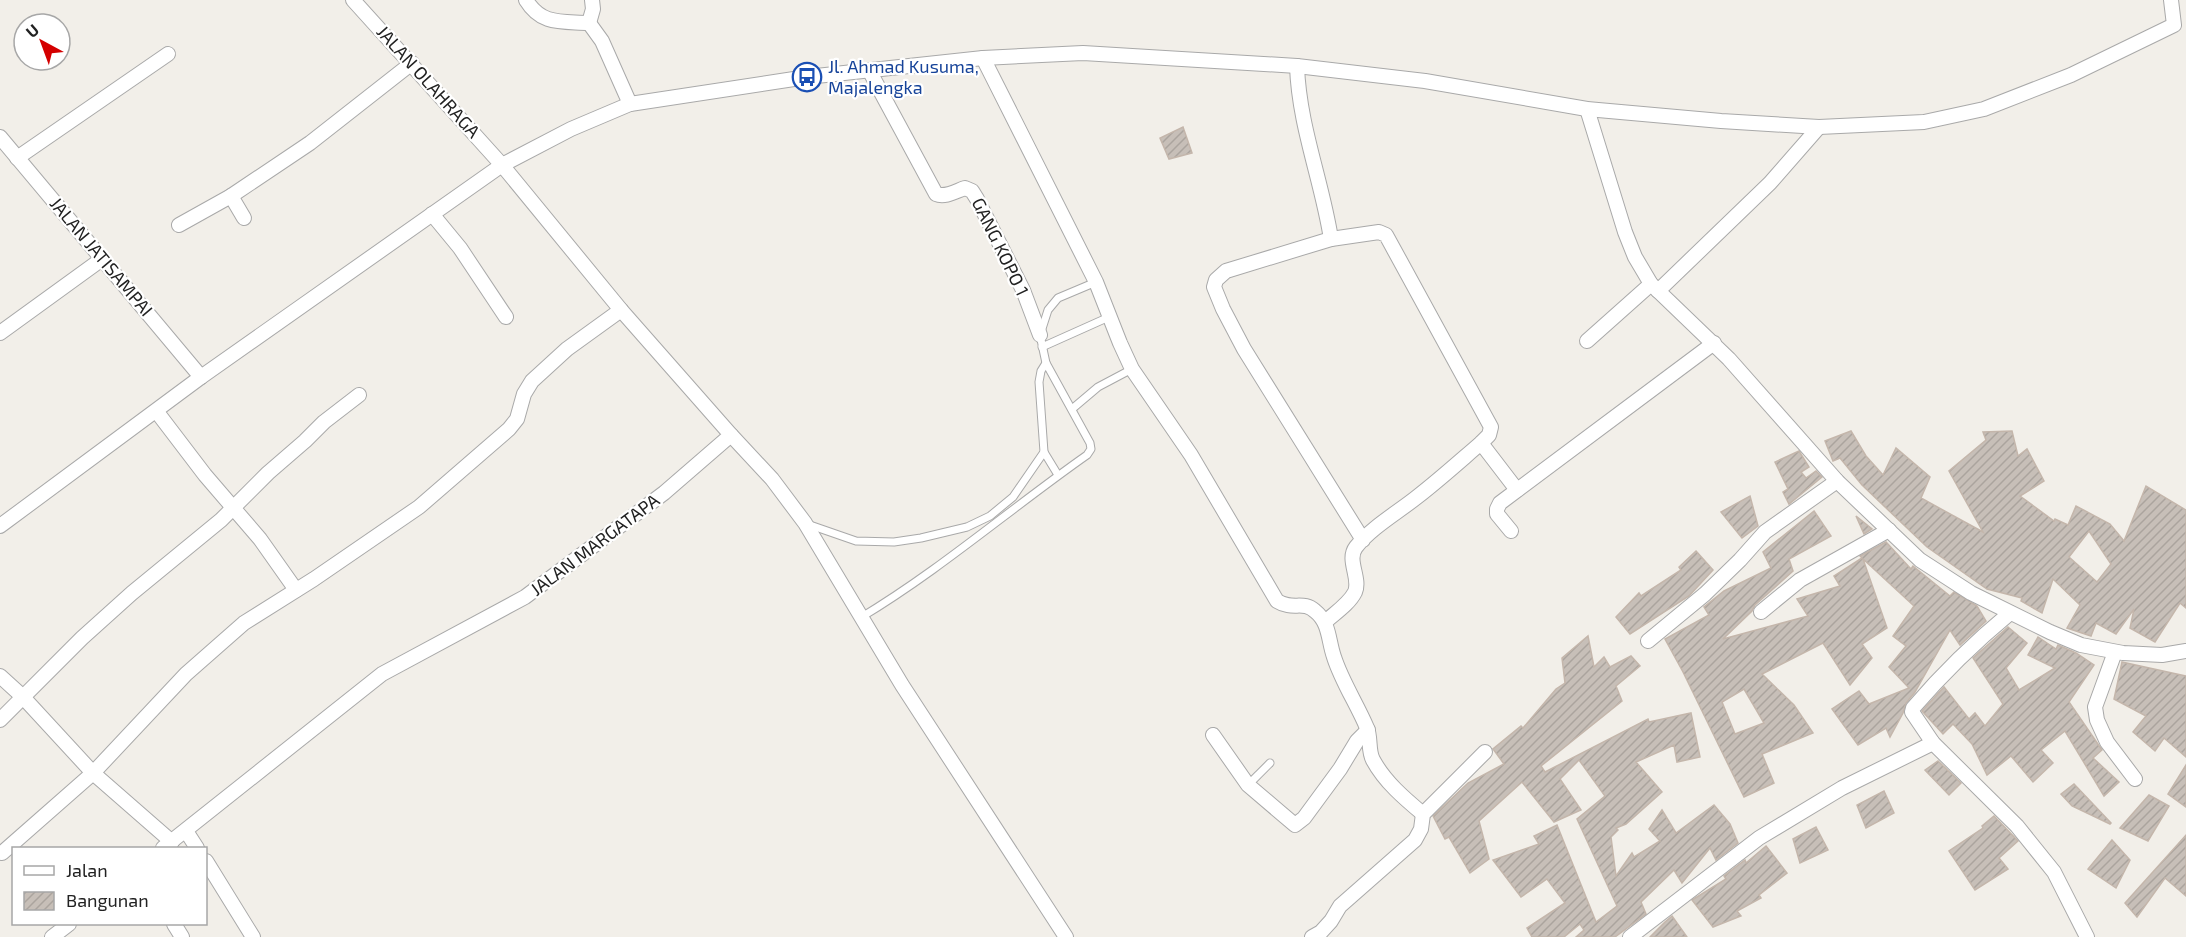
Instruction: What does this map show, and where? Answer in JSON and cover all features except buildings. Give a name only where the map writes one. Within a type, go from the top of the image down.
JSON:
[{"type":"street","name":"JALAN OLAHRAGA","points":[[353,0],[502,165]]},
{"type":"street","points":[[526,0],[538,15],[552,21],[589,23]]},
{"type":"street","points":[[589,23],[593,9],[592,0]]},
{"type":"street","points":[[0,526],[157,412],[201,377],[502,165],[571,129],[630,104],[807,77],[869,70],[983,58],[1083,53],[1297,66],[1425,81],[1587,109],[1721,121],[1819,127],[1924,122],[1984,110],[2071,75],[2180,22],[2170,0]]},
{"type":"street","points":[[589,23],[602,41],[630,104]]},
{"type":"street","points":[[18,158],[168,54]]},
{"type":"street","points":[[983,58],[1096,282],[1132,369],[1197,465],[1277,601],[1292,607],[1303,605],[1312,608],[1325,622],[1333,656],[1368,730],[1372,758],[1394,789],[1423,814]]},
{"type":"street","points":[[179,225],[231,196],[310,143],[412,63]]},
{"type":"street","points":[[1297,66],[1298,89],[1307,141],[1331,239]]},
{"type":"street","name":"GANG KOPO 1","points":[[869,70],[936,194],[947,194],[965,188],[972,191],[1023,290],[1041,341]]},
{"type":"street","points":[[1587,109],[1625,232],[1635,257],[1655,287],[1714,343],[1837,481],[1920,560],[1936,572],[2010,613],[2081,645],[2115,652],[2162,655],[2186,651]]},
{"type":"street","points":[[1587,341],[1655,287],[1770,183],[1819,127]]},
{"type":"street","name":"JALAN JATISAMPAI","points":[[0,137],[201,377]]},
{"type":"street","points":[[502,165],[621,310],[772,479],[805,523],[860,618],[1066,937]]},
{"type":"street","points":[[231,196],[244,218]]},
{"type":"street","points":[[432,214],[460,248],[506,317]]},
{"type":"street","points":[[1325,622],[1351,598],[1356,590],[1352,556],[1354,549],[1481,443],[1489,435],[1491,427],[1386,235],[1379,232],[1331,239],[1226,271],[1216,280],[1214,287],[1244,349],[1363,540]]},
{"type":"street","points":[[0,333],[102,259]]},
{"type":"street","points":[[2,853],[93,773],[186,674],[244,623],[419,507],[509,429],[517,419],[524,394],[532,381],[567,349],[621,310]]},
{"type":"street","points":[[1511,531],[1500,519],[1497,508],[1500,503],[1714,343]]},
{"type":"street","points":[[0,720],[22,696],[132,593],[221,520],[324,422],[359,395]]},
{"type":"street","points":[[157,412],[260,539],[296,590]]},
{"type":"street","name":"JALAN MARGATAPA","points":[[167,845],[382,674],[525,597],[664,493],[731,435]]},
{"type":"street","points":[[1481,443],[1518,490]]},
{"type":"street","points":[[1648,641],[1705,594],[1765,532],[1837,481]]},
{"type":"street","points":[[1761,612],[1800,580],[1889,530]]},
{"type":"street","points":[[2010,613],[1962,654],[1912,708],[1912,712],[1914,718],[1933,742],[2017,826],[2054,872],[2087,937]]},
{"type":"street","points":[[2115,652],[2095,707],[2097,720],[2107,742],[2134,779]]},
{"type":"street","points":[[0,676],[22,696],[93,773],[167,845]]},
{"type":"street","points":[[1213,735],[1248,784],[1292,823],[1298,824],[1340,769],[1357,741],[1368,730]]},
{"type":"street","points":[[1630,937],[1759,838],[1842,788],[1933,742]]},
{"type":"street","points":[[1312,937],[1321,932],[1331,921],[1340,906],[1415,840],[1421,829],[1423,814],[1485,752]]},
{"type":"street","points":[[186,831],[196,847]]},
{"type":"street","points":[[207,863],[253,937]]},
{"type":"street","points":[[52,937],[68,925]]},
{"type":"lane","points":[[860,618],[899,595],[952,558],[1087,455],[1091,449],[1090,443],[1046,363],[1041,341],[1048,310],[1058,298],[1096,282]]},
{"type":"lane","points":[[1041,341],[1109,317]]},
{"type":"lane","points":[[1046,363],[1041,371],[1039,382],[1044,452],[1058,475]]},
{"type":"lane","points":[[1072,409],[1098,387],[1132,369]]},
{"type":"lane","points":[[805,523],[856,542],[894,542],[967,527],[990,516],[1013,497],[1044,452]]},
{"type":"lane","points":[[1248,784],[1270,763]]},
{"type":"place","name":"Jl. Ahmad Kusuma, Majalengka","points":[[807,77]]}]
